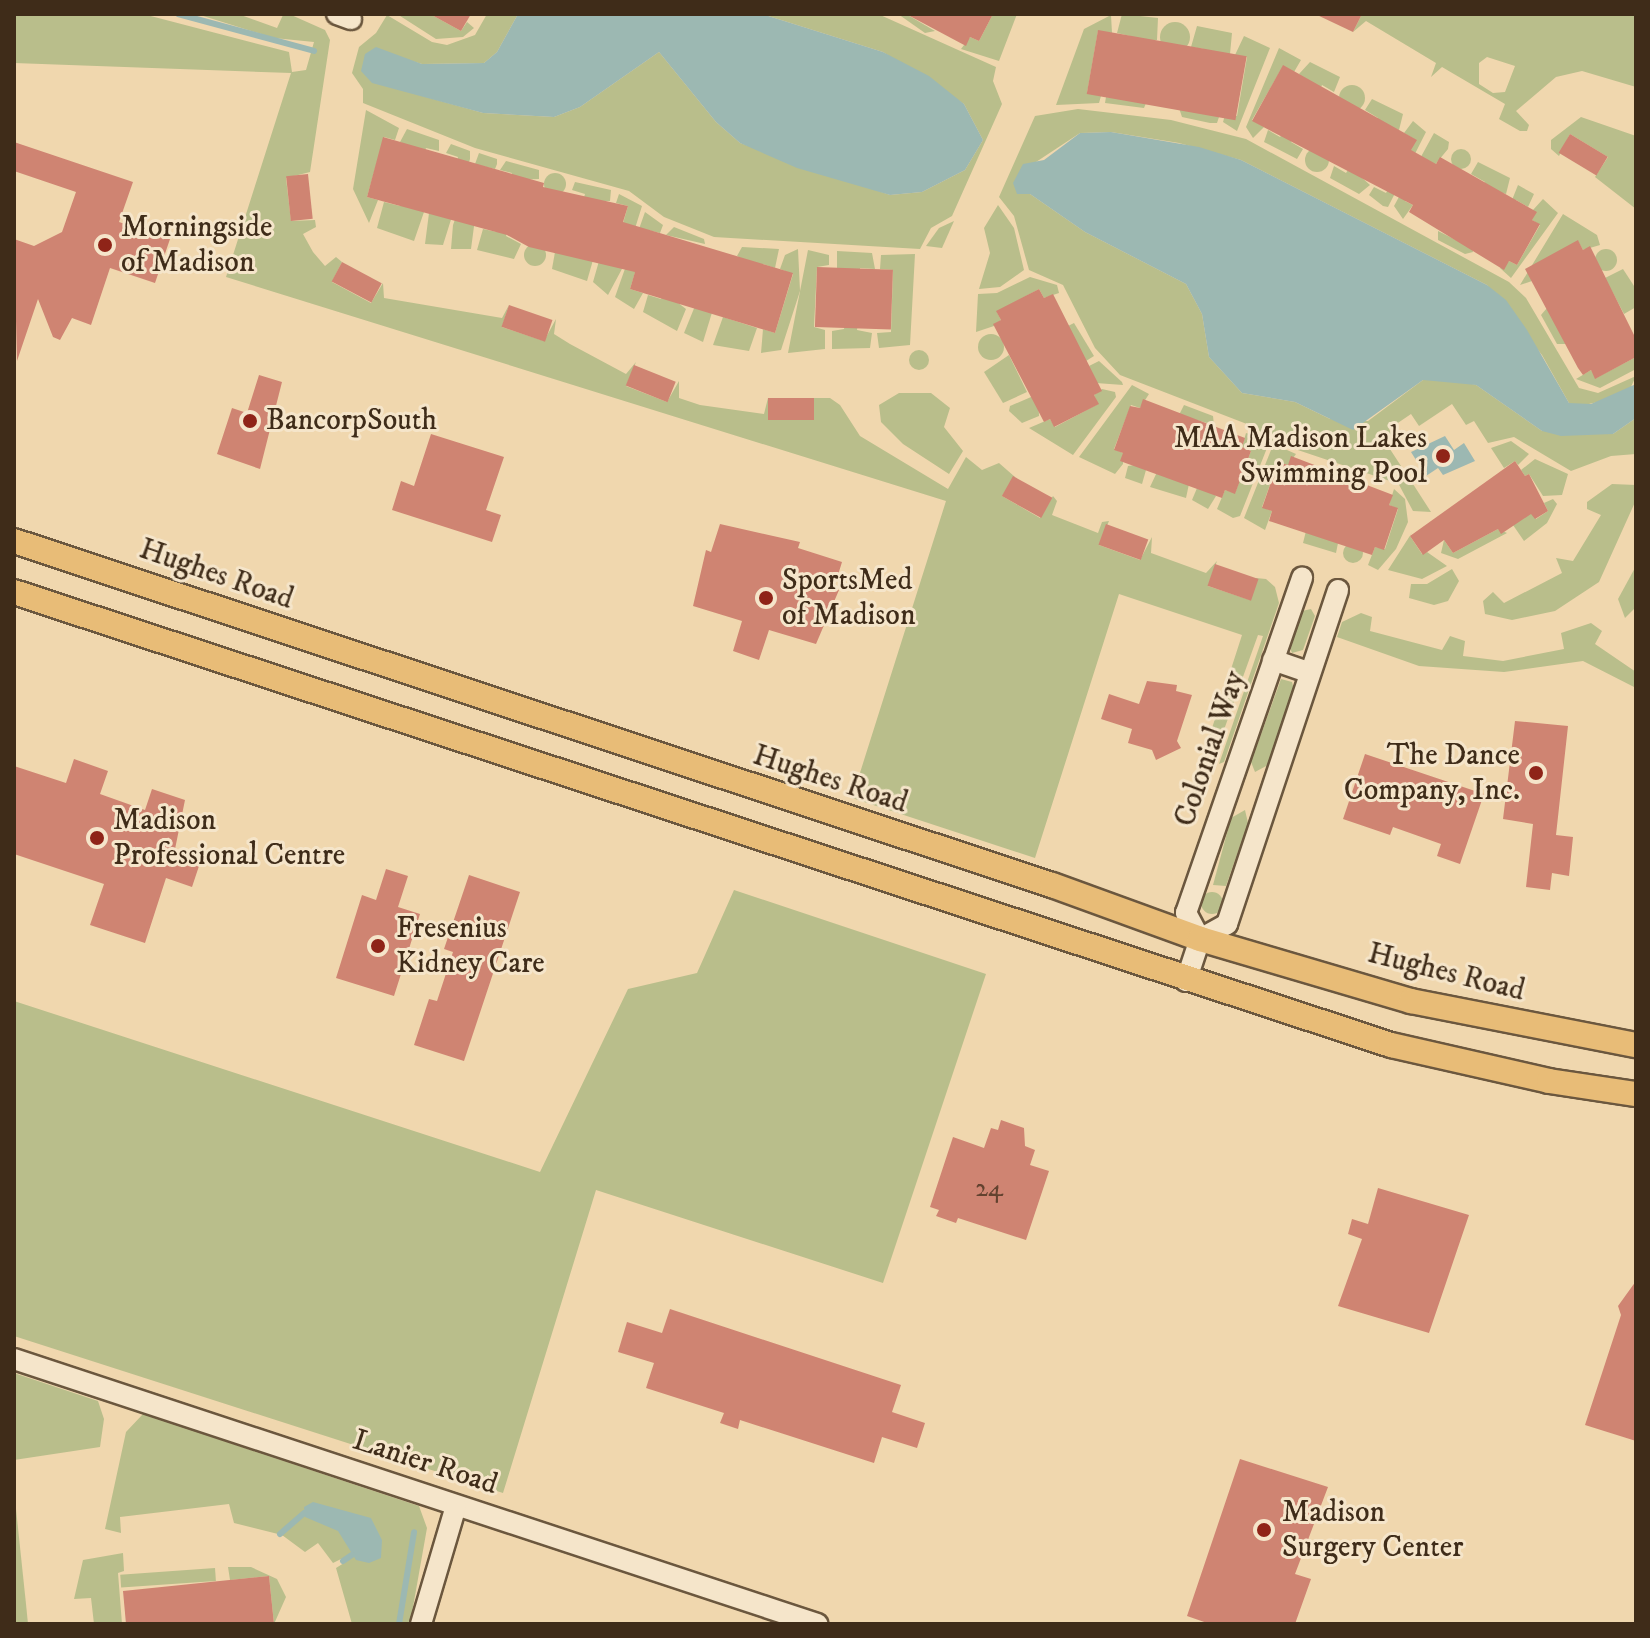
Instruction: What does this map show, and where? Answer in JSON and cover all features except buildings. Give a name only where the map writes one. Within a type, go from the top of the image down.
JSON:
[{"type":"main road","name":"Hughes Road","points":[[14,541],[1037,880],[1200,939],[1411,1001],[1636,1045]]},
{"type":"main road","points":[[14,592],[1186,981],[1448,1060],[1636,1094]]},
{"type":"street","name":"Colonial Way","points":[[1200,939],[1186,913],[1302,578]]},
{"type":"street","points":[[1186,981],[1200,939],[1227,924],[1338,590]]},
{"type":"street","points":[[1273,660],[1310,673]]},
{"type":"street","name":"Lanier Road","points":[[14,1359],[817,1624]]},
{"type":"street","points":[[421,1624],[456,1506]]},
{"type":"green space","points":[[14,14],[143,14],[289,52],[292,72],[306,70],[314,42],[274,38],[197,14],[238,14],[277,28],[283,15],[289,14],[325,30],[330,40],[310,172],[286,178],[291,221],[315,220],[316,227],[303,234],[325,266],[336,257],[342,262],[332,282],[371,303],[383,283],[384,298],[502,318],[509,305],[502,327],[544,341],[556,319],[554,334],[570,344],[626,374],[636,362],[626,386],[667,402],[679,381],[679,398],[700,405],[764,414],[768,398],[769,420],[813,420],[813,398],[830,398],[840,405],[860,436],[948,489],[966,457],[982,470],[999,463],[1015,477],[1002,496],[1040,518],[1053,496],[1057,501],[1052,515],[1098,533],[1102,522],[1109,521],[1099,545],[1140,560],[1152,537],[1151,553],[1206,573],[1217,561],[1208,586],[1250,600],[1256,578],[1266,579],[1275,587],[1279,603],[1224,762],[1219,764],[1263,636],[1258,635],[1211,766],[1204,753],[1242,635],[1119,594],[1035,858],[852,798],[946,501],[226,277],[291,73],[14,63]]},
{"type":"green space","points":[[397,14],[430,14],[461,31],[467,22],[474,28],[463,37],[436,39]]},
{"type":"green space","points":[[487,14],[518,14],[497,52],[484,63],[422,64],[398,57],[373,82],[483,113],[554,117],[580,107],[659,52],[716,122],[740,143],[890,195],[922,192],[965,170],[983,140],[964,104],[883,52],[762,14],[878,14],[996,67],[993,81],[1002,104],[952,216],[931,228],[920,249],[714,237],[664,217],[629,191],[475,148],[363,103],[363,89],[352,73],[359,47],[376,33],[387,15],[432,42],[447,45],[475,35]]},
{"type":"green space","points":[[898,14],[906,14],[935,31],[925,33]]},
{"type":"green space","points":[[993,14],[1017,14],[999,61],[961,49],[970,37],[979,41]]},
{"type":"green space","points":[[1122,14],[1158,18],[1157,40],[1129,43],[1130,36],[1117,33]]},
{"type":"green space","points":[[1362,14],[1636,14],[1636,87],[1582,71],[1556,77],[1516,111],[1529,125],[1527,131],[1520,131],[1499,119],[1505,104],[1442,67],[1431,77],[1436,63],[1366,21],[1353,32]],"holes":[[[1487,57],[1515,66],[1505,92],[1493,93],[1479,84],[1479,63]]]},
{"type":"green space","points":[[1111,15],[1112,33],[1098,31],[1087,93],[1101,96],[1099,103],[1056,105],[1084,29]]},
{"type":"green space","points":[[1175,22],[1181,23],[1189,31],[1189,43],[1181,51],[1175,52],[1169,51],[1161,43],[1160,37],[1161,31],[1169,23]]},
{"type":"green space","points":[[1197,26],[1232,33],[1230,54],[1204,56],[1204,49],[1191,47]]},
{"type":"green space","points":[[1244,36],[1270,48],[1237,131],[1223,122],[1225,115],[1237,116],[1247,57],[1235,55]]},
{"type":"green space","points":[[1279,48],[1301,60],[1294,72],[1283,66],[1252,120],[1264,127],[1253,138],[1246,127]]},
{"type":"green space","points":[[1310,62],[1340,77],[1334,92],[1322,85],[1319,92],[1299,74]]},
{"type":"green space","points":[[1352,85],[1361,89],[1365,98],[1361,107],[1352,111],[1343,107],[1339,98],[1343,89]]},
{"type":"green space","points":[[1122,91],[1130,100],[1146,103],[1144,108],[1105,103],[1106,97],[1120,99]]},
{"type":"green space","points":[[1372,99],[1403,114],[1399,130],[1376,123],[1378,118],[1365,110]]},
{"type":"green space","points":[[1179,108],[1220,114],[1217,123],[1210,123],[1182,117]]},
{"type":"green space","points":[[1078,109],[1171,120],[1246,139],[1509,282],[1526,298],[1579,388],[1598,393],[1636,376],[1630,389],[1609,398],[1613,434],[1636,418],[1636,454],[1611,456],[1571,471],[1514,437],[1488,443],[1474,421],[1466,425],[1452,404],[1419,426],[1411,414],[1389,429],[1396,441],[1388,446],[1401,466],[1390,481],[1274,442],[1252,426],[1120,375],[1095,348],[1063,285],[1029,270],[1014,216],[999,197],[1035,116]],"holes":[[[1111,132],[1179,143],[1241,160],[1487,285],[1542,355],[1569,403],[1575,407],[1598,402],[1542,431],[1476,385],[1452,379],[1423,380],[1368,421],[1330,419],[1295,402],[1242,393],[1209,357],[1202,314],[1186,284],[1085,232],[1030,194],[1036,162],[1080,133]]]},
{"type":"green space","points":[[366,110],[399,128],[395,140],[384,137],[367,197],[378,200],[369,223],[353,189]]},
{"type":"green space","points":[[1581,117],[1636,136],[1636,209],[1595,177],[1608,157],[1570,134],[1559,156],[1551,149],[1551,140]]},
{"type":"green space","points":[[1413,121],[1426,132],[1388,207],[1383,206],[1369,195],[1374,187],[1386,193],[1416,140],[1404,133]]},
{"type":"green space","points":[[407,129],[439,140],[439,151],[426,148],[424,154],[400,142]]},
{"type":"green space","points":[[1268,130],[1280,137],[1285,131],[1294,136],[1291,142],[1303,149],[1297,159],[1264,142]]},
{"type":"green space","points":[[1434,133],[1449,142],[1448,149],[1405,201],[1413,205],[1403,219],[1394,206]]},
{"type":"green space","points":[[451,144],[470,151],[470,159],[443,245],[425,244],[429,213],[442,216],[458,157],[446,153]]},
{"type":"green space","points":[[1317,148],[1326,151],[1329,160],[1326,169],[1317,172],[1308,169],[1305,160],[1308,151]]},
{"type":"green space","points":[[1457,149],[1465,149],[1471,159],[1465,169],[1457,169],[1451,163],[1451,155]]},
{"type":"green space","points":[[479,153],[497,159],[497,164],[495,169],[482,166],[471,249],[451,249],[453,225]]},
{"type":"green space","points":[[506,161],[539,170],[539,179],[510,180],[512,173],[500,170]]},
{"type":"green space","points":[[1478,162],[1510,178],[1506,194],[1481,188],[1485,182],[1471,174]]},
{"type":"green space","points":[[1334,166],[1346,173],[1350,167],[1370,185],[1359,194],[1330,178]]},
{"type":"green space","points":[[555,173],[563,176],[566,184],[563,192],[555,195],[547,192],[544,184],[547,176]]},
{"type":"green space","points":[[575,182],[611,190],[610,201],[583,201],[585,194],[572,190]]},
{"type":"green space","points":[[1518,185],[1534,194],[1528,207],[1516,200],[1510,205]]},
{"type":"green space","points":[[619,194],[642,206],[623,267],[608,295],[593,282],[599,261],[611,264],[628,206],[616,203]]},
{"type":"green space","points":[[1543,199],[1558,213],[1511,278],[1500,268],[1509,261],[1517,265],[1540,225],[1532,220],[1533,210]]},
{"type":"green space","points":[[402,200],[424,212],[414,241],[377,228],[384,202],[400,206]]},
{"type":"green space","points":[[998,205],[1014,228],[1024,270],[1000,287],[979,289],[990,253],[984,228]]},
{"type":"green space","points":[[645,212],[663,225],[660,233],[648,230],[630,289],[643,293],[634,309],[615,297]]},
{"type":"green space","points":[[1563,214],[1597,235],[1600,245],[1583,250],[1578,241],[1532,281],[1520,285]]},
{"type":"green space","points":[[954,221],[942,248],[926,246],[939,228]]},
{"type":"green space","points":[[499,226],[508,228],[506,236],[521,244],[514,259],[477,250],[483,229],[497,232]]},
{"type":"green space","points":[[674,227],[704,239],[705,244],[666,235]]},
{"type":"green space","points":[[1438,231],[1472,248],[1473,252],[1465,254],[1438,240]]},
{"type":"green space","points":[[535,244],[543,247],[546,255],[543,263],[535,266],[527,263],[524,255],[527,247]]},
{"type":"green space","points":[[742,247],[779,249],[775,268],[763,264],[760,269],[737,256]]},
{"type":"green space","points":[[798,249],[800,291],[781,350],[761,353],[763,329],[775,333],[793,274],[780,269],[785,255]]},
{"type":"green space","points":[[1606,249],[1614,252],[1617,260],[1614,268],[1606,271],[1598,268],[1595,260],[1598,252]]},
{"type":"green space","points":[[808,250],[829,255],[829,265],[817,267],[814,327],[825,330],[825,349],[788,353]]},
{"type":"green space","points":[[837,251],[872,253],[875,269],[860,268],[860,275],[837,268]]},
{"type":"green space","points":[[555,252],[593,260],[587,281],[552,269]]},
{"type":"green space","points":[[915,254],[910,345],[879,348],[877,333],[891,332],[893,270],[880,269],[881,255]]},
{"type":"green space","points":[[1623,269],[1636,289],[1636,307],[1624,314],[1605,278]]},
{"type":"green space","points":[[1030,277],[1057,285],[1059,293],[1044,298],[1039,289],[997,312],[1001,320],[994,326],[976,332],[978,294],[997,293]]},
{"type":"green space","points":[[664,292],[686,309],[677,331],[643,312],[648,295],[661,299]]},
{"type":"green space","points":[[697,301],[714,306],[703,342],[684,333]]},
{"type":"green space","points":[[1547,308],[1566,344],[1557,344],[1541,315]]},
{"type":"green space","points":[[723,317],[757,328],[749,351],[713,345]]},
{"type":"green space","points":[[845,323],[858,323],[857,330],[872,333],[870,348],[832,349],[832,331],[844,329]]},
{"type":"green space","points":[[1074,323],[1094,356],[1086,361],[1068,326]]},
{"type":"green space","points":[[991,334],[1000,338],[1004,347],[1000,356],[991,360],[982,356],[978,347],[982,338]]},
{"type":"green space","points":[[919,350],[926,353],[929,360],[926,367],[919,370],[912,367],[909,360],[912,353]]},
{"type":"green space","points":[[1009,355],[1027,392],[1003,403],[984,372]]},
{"type":"green space","points":[[1636,357],[1636,369],[1600,388],[1576,379],[1591,370],[1596,378]]},
{"type":"green space","points":[[1099,361],[1123,385],[1096,383],[1089,366]]},
{"type":"green space","points":[[1132,385],[1149,394],[1140,408],[1131,405],[1114,449],[1123,453],[1123,464],[1115,474],[1079,457]]},
{"type":"green space","points":[[1102,389],[1115,392],[1116,397],[1073,455],[1029,428],[1050,419],[1055,427],[1098,404],[1094,395]]},
{"type":"green space","points":[[899,393],[931,393],[950,408],[944,427],[963,451],[949,474],[903,444],[881,422],[879,405]]},
{"type":"green space","points":[[1038,394],[1039,416],[1022,423],[1009,411],[1010,406]]},
{"type":"green space","points":[[1184,405],[1213,416],[1214,425],[1179,415]]},
{"type":"green space","points":[[1246,433],[1262,439],[1267,448],[1240,516],[1233,518],[1217,509],[1225,490],[1235,493],[1251,451],[1242,447]]},
{"type":"green space","points":[[1511,441],[1529,454],[1518,465],[1515,461],[1504,468],[1491,448]]},
{"type":"green space","points":[[1278,446],[1296,454],[1288,465],[1278,462],[1262,507],[1272,511],[1265,530],[1244,518],[1271,450]]},
{"type":"green space","points":[[1535,459],[1568,474],[1562,495],[1543,496],[1529,474],[1525,476],[1521,470]]},
{"type":"green space","points":[[1148,463],[1142,484],[1125,478],[1128,466]]},
{"type":"green space","points":[[1404,470],[1431,512],[1413,511],[1397,481]]},
{"type":"green space","points":[[1157,472],[1189,484],[1186,498],[1150,487]]},
{"type":"green space","points":[[1200,481],[1216,496],[1208,509],[1192,500]]},
{"type":"green space","points":[[1612,484],[1636,485],[1636,500],[1599,582],[1555,611],[1512,620],[1485,614],[1483,601],[1493,592],[1504,603],[1562,573],[1556,558],[1573,561],[1601,515],[1587,509],[1587,502]]},
{"type":"green space","points":[[1394,489],[1405,499],[1408,522],[1396,549],[1378,570],[1368,565],[1375,547],[1385,549],[1398,509],[1389,505]]},
{"type":"green space","points":[[1553,499],[1557,504],[1547,523],[1524,541],[1513,525],[1529,510],[1536,519],[1548,511],[1544,503]]},
{"type":"green space","points":[[1498,529],[1507,533],[1458,559],[1441,553],[1444,540],[1453,553]]},
{"type":"green space","points":[[1306,531],[1338,543],[1336,553],[1303,543]]},
{"type":"green space","points":[[1413,531],[1410,536],[1422,554],[1427,552],[1447,566],[1422,579],[1388,570]]},
{"type":"green space","points":[[1353,543],[1360,546],[1363,553],[1360,560],[1353,563],[1346,560],[1343,553],[1346,546]]},
{"type":"green space","points":[[1636,566],[1636,607],[1625,618],[1618,599]]},
{"type":"green space","points":[[1452,569],[1459,581],[1448,601],[1434,605],[1409,598],[1411,584],[1427,584]]},
{"type":"green space","points":[[1311,609],[1315,616],[1303,650],[1292,653],[1289,645],[1302,611]]},
{"type":"green space","points":[[1361,613],[1372,617],[1370,631],[1442,650],[1450,636],[1465,641],[1463,656],[1503,661],[1564,649],[1561,633],[1591,623],[1602,631],[1595,644],[1636,672],[1636,688],[1583,661],[1504,672],[1419,666],[1337,637],[1342,622]]},
{"type":"green space","points":[[1281,679],[1292,682],[1294,690],[1268,765],[1255,772],[1251,762]]},
{"type":"green space","points":[[1245,810],[1248,823],[1226,886],[1213,885],[1231,818]]},
{"type":"green space","points":[[734,890],[986,974],[883,1283],[596,1190],[503,1493],[14,1336],[14,1001],[540,1172],[628,989],[697,973]]},
{"type":"green space","points":[[1212,892],[1220,895],[1223,903],[1220,911],[1212,914],[1204,911],[1201,903],[1204,895]]},
{"type":"green space","points":[[14,1373],[98,1401],[104,1419],[100,1447],[14,1460]]},
{"type":"green space","points":[[143,1414],[419,1506],[427,1528],[410,1624],[352,1624],[336,1568],[344,1563],[341,1559],[333,1563],[318,1543],[305,1552],[282,1535],[234,1523],[229,1504],[120,1517],[121,1533],[105,1529],[126,1432]]},
{"type":"green space","points":[[14,1490],[26,1604],[28,1624],[14,1624]]},
{"type":"green space","points":[[123,1553],[124,1571],[118,1573],[122,1624],[94,1624],[91,1598],[74,1599],[83,1560]]},
{"type":"green space","points":[[228,1567],[251,1567],[277,1579],[286,1597],[274,1624],[269,1576],[230,1580]]},
{"type":"green space","points":[[215,1568],[216,1581],[121,1588],[120,1575]]},
{"type":"water","points":[[518,14],[762,14],[883,52],[929,76],[964,104],[983,140],[965,170],[922,192],[890,195],[797,168],[740,143],[716,122],[659,52],[580,107],[554,117],[483,113],[372,83],[361,71],[365,54],[376,47],[422,64],[484,63],[497,52]]},
{"type":"water","points":[[1111,132],[1199,147],[1241,160],[1487,285],[1506,300],[1527,330],[1569,403],[1591,404],[1636,384],[1636,418],[1613,434],[1561,436],[1542,431],[1476,385],[1423,380],[1353,430],[1295,402],[1242,393],[1209,357],[1202,314],[1186,284],[1085,232],[1030,194],[1017,194],[1013,183],[1023,164],[1044,160],[1080,133]]},
{"type":"water","name":"MAA Madison Lakes Swimming Pool","points":[[1445,436],[1454,450],[1464,443],[1475,461],[1443,475],[1438,468],[1426,476],[1411,452]]},
{"type":"water","points":[[313,1502],[371,1518],[382,1540],[381,1558],[369,1563],[356,1560],[338,1531],[305,1517],[304,1507]]},
{"type":"waterway","points":[[178,14],[314,51]]},
{"type":"waterway","points":[[280,1534],[304,1513]]},
{"type":"waterway","points":[[399,1624],[414,1532]]},
{"type":"waterway","points":[[343,1561],[352,1555]]},
{"type":"place","name":"Morningside of Madison","points":[[105,245]]},
{"type":"place","name":"BancorpSouth","points":[[250,421]]},
{"type":"place","name":"MAA Madison Lakes Swimming Pool","points":[[1443,456]]},
{"type":"place","name":"SportsMed of Madison","points":[[766,598]]},
{"type":"place","name":"The Dance Company, Inc.","points":[[1536,773]]},
{"type":"place","name":"Madison Professional Centre","points":[[97,838]]},
{"type":"place","name":"Fresenius Kidney Care","points":[[378,946]]},
{"type":"place","name":"Madison Surgery Center","points":[[1264,1530]]}]
